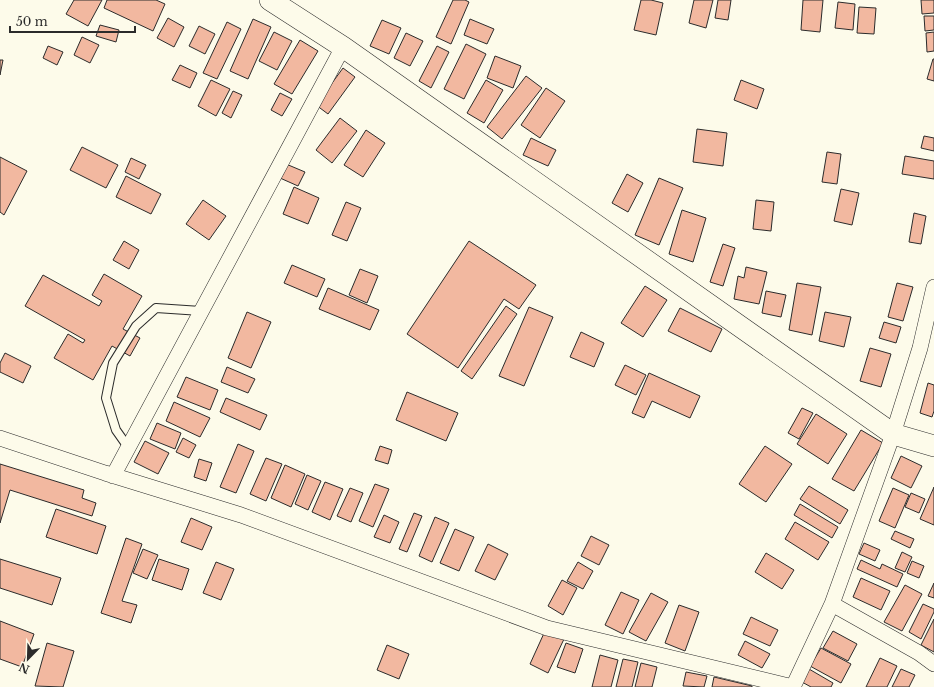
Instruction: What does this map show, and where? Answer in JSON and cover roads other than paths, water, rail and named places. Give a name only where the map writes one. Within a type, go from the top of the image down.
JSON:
[{"type":"main road","points":[[270,0],[343,47],[893,434],[934,446]]},
{"type":"street","points":[[113,476],[343,47]]},
{"type":"street","points":[[0,438],[113,476],[241,515],[547,628],[793,687],[832,604],[893,434],[920,348],[934,287]]},
{"type":"street","points":[[832,604],[919,653],[934,664]]},
{"type":"lane","points":[[128,447],[116,430],[106,398],[113,363],[136,326],[156,308],[201,311]]}]
